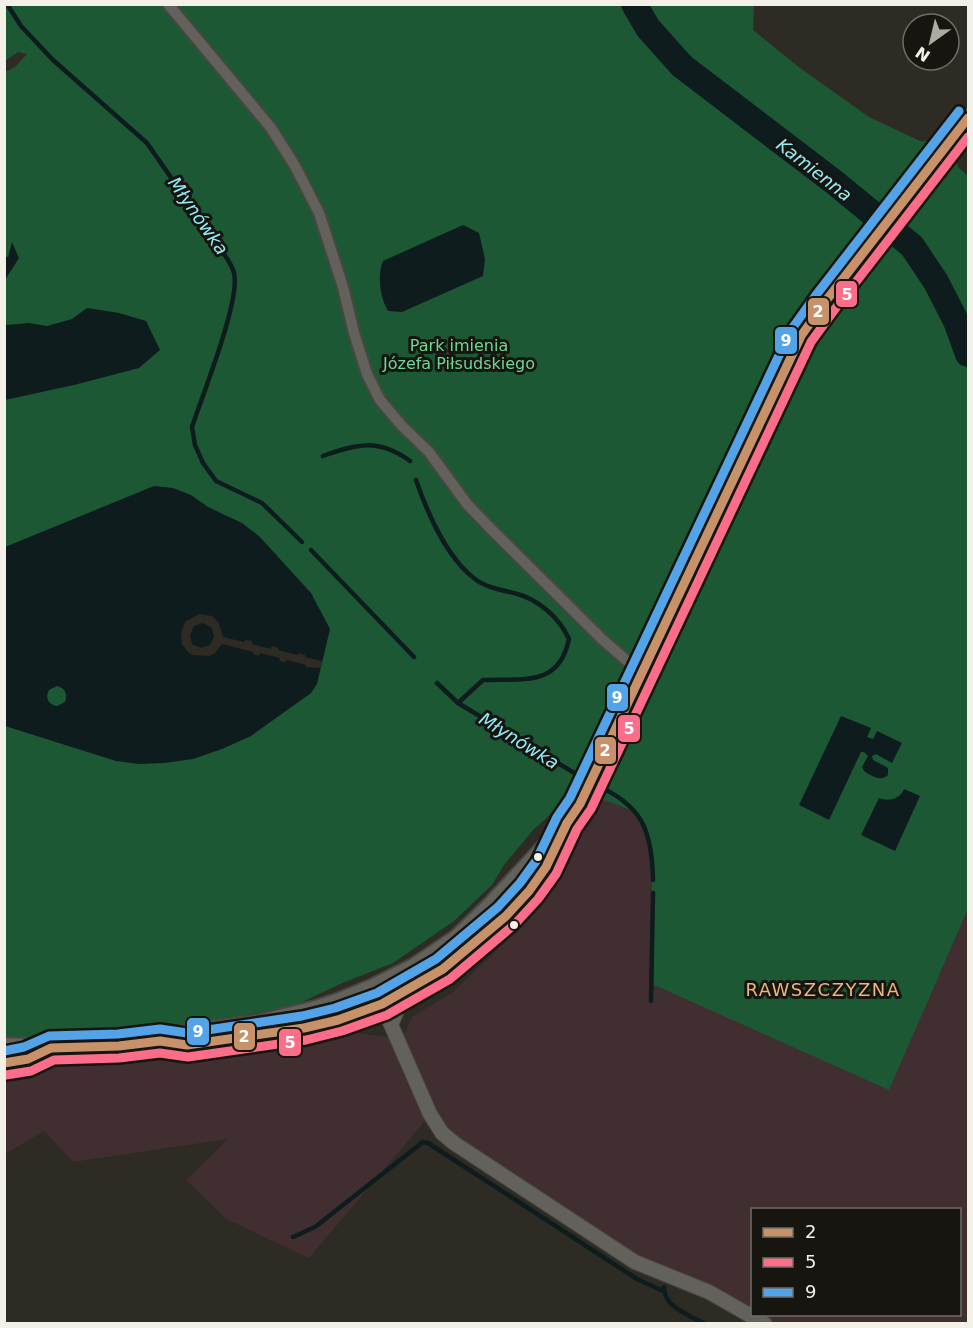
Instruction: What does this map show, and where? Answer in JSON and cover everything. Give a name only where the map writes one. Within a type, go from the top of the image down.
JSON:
[{"type":"street","points":[[168,4],[271,128],[296,166],[319,213],[343,287],[367,374],[380,400],[402,426],[429,452],[467,504],[492,530],[604,641],[633,666],[643,671]]},
{"type":"street","points":[[160,1041],[187,1045],[316,1026],[382,1004],[443,969],[506,916],[529,891],[546,867],[567,823],[585,793],[808,324],[969,118]]},
{"type":"street","points":[[4,1046],[51,1048],[119,1046],[160,1041],[181,1034],[260,1023],[294,1015],[374,987],[414,967],[457,938],[567,823]]},
{"type":"street","points":[[374,987],[430,1114],[442,1133],[634,1262],[709,1292],[751,1315]]},
{"type":"street","points":[[391,1025],[405,991]]},
{"type":"street","points":[[361,1012],[391,1025]]},
{"type":"street","points":[[4,1063],[28,1059],[51,1048]]},
{"type":"shaded area","points":[[463,225],[479,233],[485,259],[483,276],[402,312],[388,311],[380,286],[383,261]]},
{"type":"shaded area","points":[[12,242],[19,258],[5,280],[5,256],[8,257]]},
{"type":"shaded area","points":[[87,308],[119,313],[146,321],[160,350],[139,368],[5,400],[5,322],[7,325],[29,323],[47,326],[72,319]]},
{"type":"shaded area","points":[[154,486],[173,488],[191,495],[208,507],[242,523],[259,536],[311,593],[330,629],[317,684],[311,693],[251,736],[193,759],[164,763],[139,764],[116,761],[5,726],[5,547]],"holes":[[[57,686],[62,688],[66,696],[65,702],[57,706],[49,702],[47,698],[49,690]]]},
{"type":"shaded area","points":[[841,716],[871,728],[867,737],[873,739],[877,731],[902,743],[892,763],[876,754],[872,756],[873,760],[888,768],[888,775],[882,778],[864,771],[862,767],[868,756],[861,752],[829,820],[799,805]]},
{"type":"shaded area","points":[[904,789],[920,796],[895,851],[861,835],[879,798],[894,799]]},
{"type":"shaded area","points":[[599,796],[638,815],[650,842],[653,893],[888,1090],[968,909],[968,1323],[765,1323],[649,1269],[511,1181],[430,1115],[309,1258],[226,1219],[186,1180],[228,1139],[73,1162],[44,1131],[5,1154],[5,1063],[146,1043],[148,1052],[217,1047],[327,1029],[402,1039],[412,1017],[453,992],[541,905],[565,857],[588,820]]},
{"type":"green space","name":"Park imienia Józefa Piłsudskiego","points":[[5,5],[754,5],[753,30],[800,68],[869,117],[920,141],[950,143],[958,167],[968,176],[968,909],[889,1090],[652,984],[652,859],[647,829],[642,819],[634,812],[585,793],[817,313],[832,308],[927,173],[825,302],[817,283],[799,310],[775,353],[569,793],[560,806],[533,830],[504,865],[492,885],[454,921],[393,963],[340,984],[292,1007],[162,1030],[146,1043],[5,1046],[4,73],[16,66],[27,54],[18,52],[5,61]]},
{"type":"pier","points":[[199,614],[212,616],[219,623],[223,637],[244,642],[245,640],[252,641],[252,644],[271,649],[272,646],[279,648],[278,650],[298,655],[299,653],[305,657],[322,661],[321,668],[306,667],[306,665],[287,660],[286,662],[279,661],[280,658],[260,653],[259,656],[253,652],[222,644],[214,654],[209,656],[193,655],[182,644],[181,633],[185,622]],"holes":[[[203,623],[212,628],[214,637],[210,645],[201,648],[192,644],[190,635],[194,626]]]},
{"type":"waterway","name":"Młynówka","points":[[7,4],[21,26],[53,60],[147,143],[231,265],[235,286],[232,304],[192,427],[195,445],[203,463],[216,481],[262,503],[302,542]]},
{"type":"waterway","name":"Kamienna","points":[[634,4],[648,28],[682,66],[834,182],[912,246],[936,282],[956,321],[968,354]]},
{"type":"waterway","points":[[323,456],[346,448],[367,445],[388,449],[410,461]]},
{"type":"waterway","points":[[416,480],[439,534],[465,570],[483,584],[523,596],[539,604],[554,616],[569,639],[564,655],[557,666],[548,673],[525,679],[483,680],[458,703]]},
{"type":"waterway","name":"Młynówka","points":[[311,550],[414,657]]},
{"type":"waterway","name":"Młynówka","points":[[437,683],[458,703],[586,780]]},
{"type":"waterway","name":"Młynówka","points":[[594,784],[623,801],[641,821],[650,846],[653,880]]},
{"type":"waterway","name":"Młynówka","points":[[651,1001],[653,893]]},
{"type":"waterway","points":[[293,1237],[315,1227],[423,1142],[428,1143],[637,1279],[663,1291]]},
{"type":"waterway","name":"Młynówka","points":[[664,1287],[665,1294],[673,1305],[705,1324]]},
{"type":"transit line","name":"9","points":[[4,1051],[24,1047],[49,1036],[118,1034],[160,1029],[187,1033],[302,1016],[335,1008],[377,993],[436,959],[498,907],[536,861],[557,817],[570,798],[791,330],[959,111]]},
{"type":"transit line","name":"2","points":[[4,1063],[28,1059],[51,1048],[119,1046],[160,1041],[187,1045],[304,1028],[338,1020],[382,1004],[443,969],[506,916],[529,891],[546,867],[567,823],[580,804],[801,336],[968,118]]},
{"type":"transit line","name":"5","points":[[6,1075],[31,1071],[54,1060],[119,1058],[160,1053],[188,1057],[306,1040],[342,1031],[387,1015],[450,979],[515,924],[538,899],[556,874],[577,829],[591,809],[811,342],[968,137]]},
{"type":"district","name":"RAWSZCZYZNA","points":[[823,990]]}]
